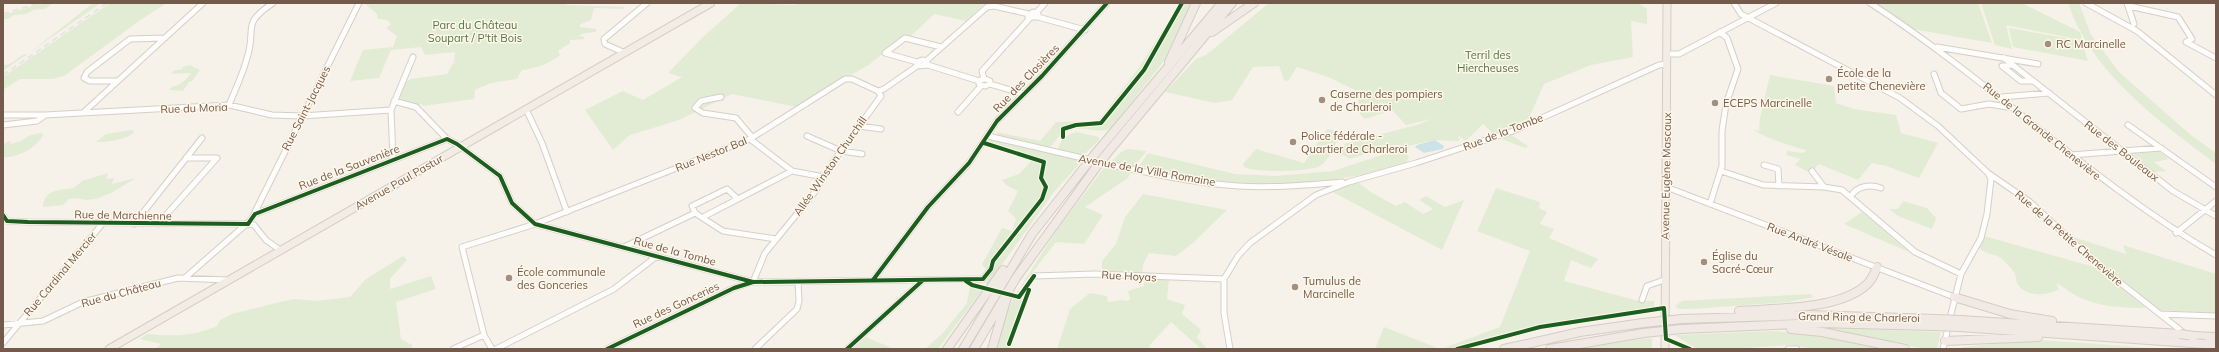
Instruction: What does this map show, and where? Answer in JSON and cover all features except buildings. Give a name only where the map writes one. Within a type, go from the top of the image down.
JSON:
[{"type":"highway","points":[[1170,64],[1168,60],[1187,26],[1196,3]]},
{"type":"highway","points":[[963,349],[1013,263],[1048,212],[1222,3]]},
{"type":"highway","points":[[974,349],[1010,286],[1058,217],[1104,157],[1208,34],[1232,3]]},
{"type":"highway","points":[[1208,34],[1254,3]]},
{"type":"highway","points":[[946,349],[1005,267],[1013,263]]},
{"type":"highway","points":[[1716,317],[1729,312],[1808,304],[1851,295],[1869,284],[1877,267]]},
{"type":"highway","points":[[992,349],[1000,315],[1008,300],[1010,286]]},
{"type":"highway","points":[[1954,297],[2010,314],[2072,323],[2090,328]]},
{"type":"highway","name":"Grand Ring de Charleroi","points":[[1504,349],[1580,332],[1643,323],[1716,317],[1813,315],[1934,322],[2064,334],[2193,339],[2216,337]]},
{"type":"highway","name":"Grand Ring de Charleroi","points":[[1550,349],[1644,333],[1681,329],[1761,324],[1934,322]]},
{"type":"highway","points":[[1761,324],[1772,328],[1822,332],[1905,349]]},
{"type":"highway","name":"Grand Ring de Charleroi","points":[[1960,324],[2090,328],[2180,334],[2193,339],[2204,347],[2216,345]]},
{"type":"highway","points":[[1945,341],[2064,334]]},
{"type":"main road","name":"Avenue Paul Pastur","points":[[109,349],[711,3]]},
{"type":"main road","name":"Avenue Eugène Mascaux","points":[[1665,349],[1664,280],[1668,54],[1667,3]]},
{"type":"street","points":[[84,112],[203,3]]},
{"type":"street","points":[[229,105],[248,57],[251,23],[258,13],[273,3]]},
{"type":"street","name":"Rue Saint-Jacques","points":[[255,214],[359,3]]},
{"type":"street","points":[[625,53],[605,44],[604,39],[647,3]]},
{"type":"street","points":[[1037,15],[1046,3]]},
{"type":"street","name":"Rue des Closières","points":[[873,280],[928,207],[969,164],[997,121],[1084,30],[1107,3]]},
{"type":"street","name":"Rue de la Petite Chenevière","points":[[1734,3],[1738,11],[1748,17],[1856,72],[1900,98],[1938,126],[1988,173],[2030,202],[2099,266],[2204,347]]},
{"type":"street","points":[[1668,54],[1678,54],[1776,3]]},
{"type":"street","name":"Rue de la Grande Chenevière","points":[[1870,3],[1936,47],[2002,97],[2112,188],[2176,233],[2216,255]]},
{"type":"street","points":[[2086,3],[2137,31],[2216,95]]},
{"type":"street","points":[[2128,5],[2134,24],[2138,26],[2137,31]]},
{"type":"street","points":[[2128,5],[2178,17],[2192,39],[2186,42],[2216,58]]},
{"type":"street","points":[[941,47],[906,38],[885,53],[923,67],[941,47],[987,7],[994,6],[1029,16],[1037,15],[1084,30]]},
{"type":"street","points":[[958,112],[982,82],[982,71],[990,60],[1029,16]]},
{"type":"street","points":[[2124,24],[2134,24]]},
{"type":"street","points":[[1710,204],[1718,186],[1721,171],[1726,97],[1731,82],[1738,69],[1727,38],[1720,32]]},
{"type":"street","points":[[117,81],[90,81],[84,78],[87,72],[126,42],[143,37],[165,38]]},
{"type":"street","points":[[1936,47],[2038,64]]},
{"type":"street","points":[[393,159],[390,110],[413,57]]},
{"type":"street","name":"Rue des Bouleaux","points":[[2004,58],[2173,191],[2216,216]]},
{"type":"street","points":[[927,63],[982,82],[1024,94]]},
{"type":"street","points":[[878,91],[917,64]]},
{"type":"street","name":"Rue des Bouleaux","points":[[2012,65],[2002,66],[2021,81],[2033,81]]},
{"type":"street","name":"Rue de la Tombe","points":[[1224,279],[1238,256],[1250,243],[1316,195],[1349,182],[1416,163],[1513,131],[1652,68],[1667,66]]},
{"type":"street","points":[[1934,74],[1941,93],[1961,109],[1989,104],[2014,108]]},
{"type":"street","name":"Rue Nestor Bal","points":[[462,247],[535,224],[567,212],[751,138],[844,79],[852,79],[878,91]]},
{"type":"street","name":"Allée Winston Churchill","points":[[753,282],[765,253],[814,193],[841,151],[880,96],[878,91]]},
{"type":"street","points":[[2002,97],[2049,93]]},
{"type":"street","points":[[721,97],[701,101],[695,108],[703,113],[736,118],[751,138],[792,171],[824,177]]},
{"type":"street","points":[[394,101],[416,107],[447,139],[460,147]]},
{"type":"street","name":"Rue du Moria","points":[[3,115],[45,115],[229,105],[272,115],[302,116],[390,110]]},
{"type":"street","points":[[526,109],[542,143],[567,212]]},
{"type":"street","name":"Rue du Moria","points":[[3,125],[37,121],[45,115]]},
{"type":"street","points":[[2128,125],[2216,188]]},
{"type":"street","points":[[859,126],[881,129]]},
{"type":"street","points":[[808,136],[841,151],[862,154]]},
{"type":"street","name":"Avenue de la Villa Romaine","points":[[988,136],[1049,152],[1203,182],[1254,186],[1308,186]]},
{"type":"street","points":[[134,224],[202,138]]},
{"type":"street","name":"Rue de la Sauvenière","points":[[255,214],[447,139]]},
{"type":"street","name":"Rue de la Tombe","points":[[460,147],[500,176],[512,203],[535,224],[753,282],[873,280],[922,281]]},
{"type":"street","points":[[2071,155],[2161,148]]},
{"type":"street","points":[[158,224],[218,158],[186,158]]},
{"type":"street","points":[[1764,165],[1778,169],[1779,186]]},
{"type":"street","points":[[705,216],[792,171]]},
{"type":"street","points":[[1721,171],[1763,185],[1824,187],[1842,190],[1851,196],[1915,252],[1961,274]]},
{"type":"street","points":[[1812,171],[1824,187]]},
{"type":"street","points":[[1951,314],[1954,297],[1961,274],[1981,238],[1987,214],[1991,179],[1988,173]]},
{"type":"street","name":"Rue de la Tombe","points":[[1308,186],[1349,182]]},
{"type":"street","points":[[1308,186],[1316,195]]},
{"type":"street","name":"Rue André Vésale","points":[[1666,187],[1954,297]]},
{"type":"street","points":[[1851,196],[1857,190],[1864,187],[1881,188]]},
{"type":"street","points":[[695,213],[692,206],[727,189],[735,194],[738,199]]},
{"type":"street","points":[[2176,233],[2206,211],[2216,201]]},
{"type":"street","points":[[624,247],[695,213],[705,216],[716,228],[723,231],[776,239]]},
{"type":"street","points":[[186,276],[248,224],[255,214]]},
{"type":"street","points":[[3,215],[7,221],[3,227]]},
{"type":"street","name":"Rue de Marchienne","points":[[7,221],[134,224],[248,224]]},
{"type":"street","name":"Rue Cardinal Mercier","points":[[3,343],[103,223]]},
{"type":"street","points":[[248,224],[254,225],[266,240],[280,250]]},
{"type":"street","points":[[461,240],[484,335],[492,349]]},
{"type":"street","points":[[496,349],[614,289],[657,256]]},
{"type":"street","points":[[847,349],[922,281],[983,280],[991,269]]},
{"type":"street","name":"Rue Hoyas","points":[[1034,276],[1095,274],[1224,279]]},
{"type":"street","name":"Rue du Château","points":[[3,325],[18,325],[43,321],[83,302],[186,276],[228,280]]},
{"type":"street","points":[[1224,279],[1224,313],[1230,349]]},
{"type":"street","points":[[1642,300],[1647,286],[1664,280]]},
{"type":"street","points":[[755,349],[796,309],[799,301],[798,281]]},
{"type":"street","name":"Rue des Gonceries","points":[[607,349],[734,288],[753,282]]},
{"type":"street","points":[[2160,314],[2216,316]]},
{"type":"street","points":[[453,349],[484,335]]},
{"type":"street","points":[[1788,349],[1797,349]]},
{"type":"green space","points":[[43,3],[53,3],[45,9],[33,10],[26,14],[14,15],[8,19],[3,19],[3,15]]},
{"type":"green space","points":[[93,3],[101,3],[32,51]]},
{"type":"green space","points":[[110,3],[165,4],[139,21],[64,76],[53,79],[20,79],[3,90],[3,77]]},
{"type":"green space","name":"Parc du Château Soupart / P'tit Bois","points":[[364,3],[567,3],[566,5],[625,7],[623,9],[594,8],[591,20],[581,24],[579,27],[597,29],[595,32],[581,34],[579,36],[584,37],[584,39],[570,40],[570,43],[558,51],[560,55],[556,58],[542,65],[522,70],[517,79],[491,83],[475,90],[474,99],[423,106],[422,104],[417,105],[402,101],[401,98],[397,99],[405,82],[411,79],[447,74],[453,63],[457,63],[454,62],[455,52],[425,55],[421,47],[391,50],[379,78],[350,81],[363,50],[393,47],[397,36],[386,28],[391,24],[387,20],[378,19],[377,14]]},
{"type":"green space","points":[[741,3],[795,5],[797,3],[985,3],[966,21],[934,14],[911,36],[905,36],[870,64],[797,107],[732,94],[679,120],[630,135],[613,150],[585,110],[623,91],[643,100],[682,77],[668,73],[703,37]]},
{"type":"green space","points":[[1180,3],[1195,3],[1164,61],[1111,128],[1101,131],[1079,129],[1068,130],[1061,134],[1047,149],[999,138],[997,132],[1040,141],[1056,122],[1098,121],[1138,69]]},
{"type":"green space","name":"Terril des Hiercheuses","points":[[1269,3],[1638,3],[1647,9],[1647,24],[1631,21],[1633,57],[1591,65],[1544,84],[1529,118],[1532,122],[1496,136],[1483,124],[1466,141],[1457,135],[1460,140],[1458,141],[1435,140],[1408,146],[1394,145],[1350,159],[1341,154],[1344,144],[1420,124],[1431,119],[1406,125],[1392,110],[1365,119],[1360,114],[1357,91],[1328,77],[1297,67],[1288,81],[1284,80],[1279,66],[1253,67],[1232,100],[1215,103],[1165,92],[1196,59],[1206,55]]},
{"type":"green space","points":[[1875,3],[1978,3],[1992,43],[1912,29]]},
{"type":"green space","points":[[1981,3],[2022,3],[2080,32],[2082,40],[2006,25],[2012,49],[1995,45]]},
{"type":"green space","points":[[2068,3],[2079,3],[2091,35],[2120,73],[2192,136],[2216,153],[2216,164],[2150,113],[2110,74],[2093,52],[2079,29]]},
{"type":"green space","name":"RC Marcinelle","points":[[2009,28],[2082,41],[2088,61],[2013,47]]},
{"type":"green space","points":[[27,54],[3,71],[3,65],[7,65]]},
{"type":"green space","points":[[190,65],[200,70],[192,81],[189,82],[183,91],[169,90],[183,82],[191,73],[171,74],[173,71],[183,69],[182,67]]},
{"type":"green space","points":[[1770,75],[1834,86],[1836,103],[1854,109],[1896,115],[1901,133],[1938,143],[1919,178],[1886,166],[1872,163],[1858,180],[1819,164],[1811,172],[1806,171],[1795,165],[1800,159],[1786,155],[1787,151],[1803,153],[1806,150],[1771,138],[1754,130],[1759,131],[1760,118]]},
{"type":"green space","points":[[1327,129],[1342,132],[1327,160],[1320,166],[1294,171],[1270,171],[1244,167],[1243,164],[1256,149],[1304,163]]},
{"type":"green space","points":[[132,130],[134,132],[122,139],[96,142],[106,134]]},
{"type":"green space","points":[[1077,132],[1099,137],[1099,140],[1088,151],[1081,155],[1058,150],[1060,143],[1064,138]]},
{"type":"green space","points":[[43,134],[40,140],[27,151],[11,157],[3,157],[3,144],[11,141],[10,144],[21,141],[30,135]]},
{"type":"green space","points":[[1510,134],[1528,146],[1525,148],[1499,138]]},
{"type":"green space","points":[[990,138],[1079,160],[1080,163],[1054,192],[988,284],[985,284],[992,272],[982,264],[1002,228],[1012,231],[1016,219],[1008,211],[1018,191],[1006,185],[1002,180],[1019,174],[1032,160],[987,146]]},
{"type":"green space","points":[[1128,149],[1147,151],[1134,166],[1112,161],[1121,152]]},
{"type":"green space","points":[[1394,151],[1407,154],[1409,157],[1406,163],[1341,179],[1273,184],[1239,183],[1205,179],[1172,174],[1139,166],[1148,153],[1235,174],[1275,176],[1333,171]]},
{"type":"green space","points":[[2158,151],[2169,159],[2154,162],[2166,171],[2154,172],[2133,154]]},
{"type":"green space","points":[[1106,165],[1132,170],[1128,178],[1085,207],[1103,215],[1084,244],[1056,242],[1015,295],[1057,230]]},
{"type":"green space","points":[[108,173],[106,179],[114,178],[112,184],[136,178],[111,193],[96,199],[87,200],[75,198],[69,199],[63,205],[43,207],[46,197],[50,194],[59,190],[74,188],[82,181]]},
{"type":"green space","points":[[1355,180],[1369,191],[1396,206],[1405,202],[1423,214],[1433,209],[1419,200],[1426,196],[1445,207],[1464,200],[1442,250],[1329,190]]},
{"type":"green space","points":[[1496,188],[1540,202],[1539,208],[1547,212],[1540,224],[1554,229],[1549,238],[1598,259],[1591,268],[1571,260],[1564,281],[1639,301],[1654,301],[1654,312],[1540,330],[1467,349],[1441,349],[1500,327],[1530,251],[1477,231]]},
{"type":"green space","points":[[1143,194],[1227,210],[1194,242],[1176,256],[1149,253],[1143,265],[1142,276],[1102,274],[1102,261],[1116,244],[1125,217]]},
{"type":"green space","points":[[1903,201],[1927,208],[1936,218],[1932,229],[1898,216],[1889,209],[1898,209]]},
{"type":"green space","points":[[1862,212],[1909,252],[1844,224]]},
{"type":"green space","points":[[1984,236],[2091,266],[2100,270],[2146,308],[2120,307],[2093,303],[2071,293],[2056,283],[2059,289],[2049,293],[2037,294],[2025,291],[2017,283],[2013,270],[2001,258],[1981,250],[1979,247]]},
{"type":"green space","points":[[2070,236],[2126,254],[2123,245],[2216,274],[2215,313],[2159,310],[2107,271]]},
{"type":"green space","points":[[403,256],[407,260],[390,279],[390,289],[431,276],[436,289],[396,302],[401,339],[412,345],[412,349],[155,349],[161,344],[140,339],[147,334],[182,335],[208,330],[217,326],[220,320],[232,314],[294,299],[317,301],[350,297],[366,279]]},
{"type":"green space","points":[[1145,276],[1169,278],[1167,299],[1185,305],[1182,314],[1201,330],[1197,337],[1207,349],[1201,349],[1171,322],[1150,345],[1149,349],[1057,349],[1070,309],[1090,293],[1107,296],[1108,302],[1121,300],[1128,301],[1130,299],[1128,291],[1144,286]]},
{"type":"green space","points":[[970,286],[983,289],[938,349],[925,349],[943,333],[967,303]]},
{"type":"green space","points":[[1810,294],[1814,297],[1788,302],[1693,309],[1679,309],[1675,306],[1682,301]]},
{"type":"green space","points":[[1013,299],[1024,299],[1015,318],[1008,349],[998,349],[1000,336]]},
{"type":"green space","points":[[1384,327],[1440,349],[1375,349]]},
{"type":"green space","points":[[1813,327],[1941,332],[1937,349],[1925,349]]},
{"type":"green space","points":[[1774,331],[1805,334],[1890,349],[1816,349],[1791,345],[1731,349],[1697,349],[1674,335]]},
{"type":"green space","points":[[866,337],[894,349],[853,349]]},
{"type":"green space","points":[[1652,338],[1652,348],[1583,349],[1608,343]]},
{"type":"green space","points":[[2041,340],[2168,349],[1966,349],[1961,347]]},
{"type":"water","points":[[1435,140],[1444,146],[1443,149],[1424,153],[1415,147],[1417,145]]},
{"type":"railway","points":[[3,14],[39,3]]},
{"type":"railway","points":[[3,75],[107,3]]},
{"type":"cycle path","points":[[873,280],[928,207],[969,163],[997,121],[1042,76],[1107,3]]},
{"type":"cycle path","points":[[1063,137],[1063,129],[1076,125],[1101,123],[1144,70],[1182,3]]},
{"type":"cycle path","points":[[3,215],[7,221],[28,222],[248,224],[255,214],[447,139],[457,144],[500,176],[512,203],[535,224],[753,282],[983,279],[991,269],[993,261],[1042,199],[1046,187],[1041,178],[1044,162],[984,143]]},
{"type":"cycle path","points":[[966,281],[972,285],[1019,297],[1028,282],[1034,276]]},
{"type":"cycle path","points":[[847,349],[922,281]]},
{"type":"cycle path","points":[[607,349],[734,288],[753,282]]},
{"type":"cycle path","points":[[1009,344],[1029,290]]},
{"type":"cycle path","points":[[1457,349],[1540,327],[1664,308],[1666,339],[1690,349]]},
{"type":"place","name":"RC Marcinelle","points":[[2048,44]]},
{"type":"place","name":"École de la petite Chenevière","points":[[1829,79]]},
{"type":"place","name":"Caserne des pompiers de Charleroi","points":[[1322,100]]},
{"type":"place","name":"ECEPS Marcinelle","points":[[1715,103]]},
{"type":"place","name":"Police fédérale - Quartier de Charleroi","points":[[1293,142]]},
{"type":"place","name":"Église du Sacré-Cœur","points":[[1704,262]]},
{"type":"place","name":"École communale des Gonceries","points":[[509,278]]},
{"type":"place","name":"Tumulus de Marcinelle","points":[[1295,287]]}]
